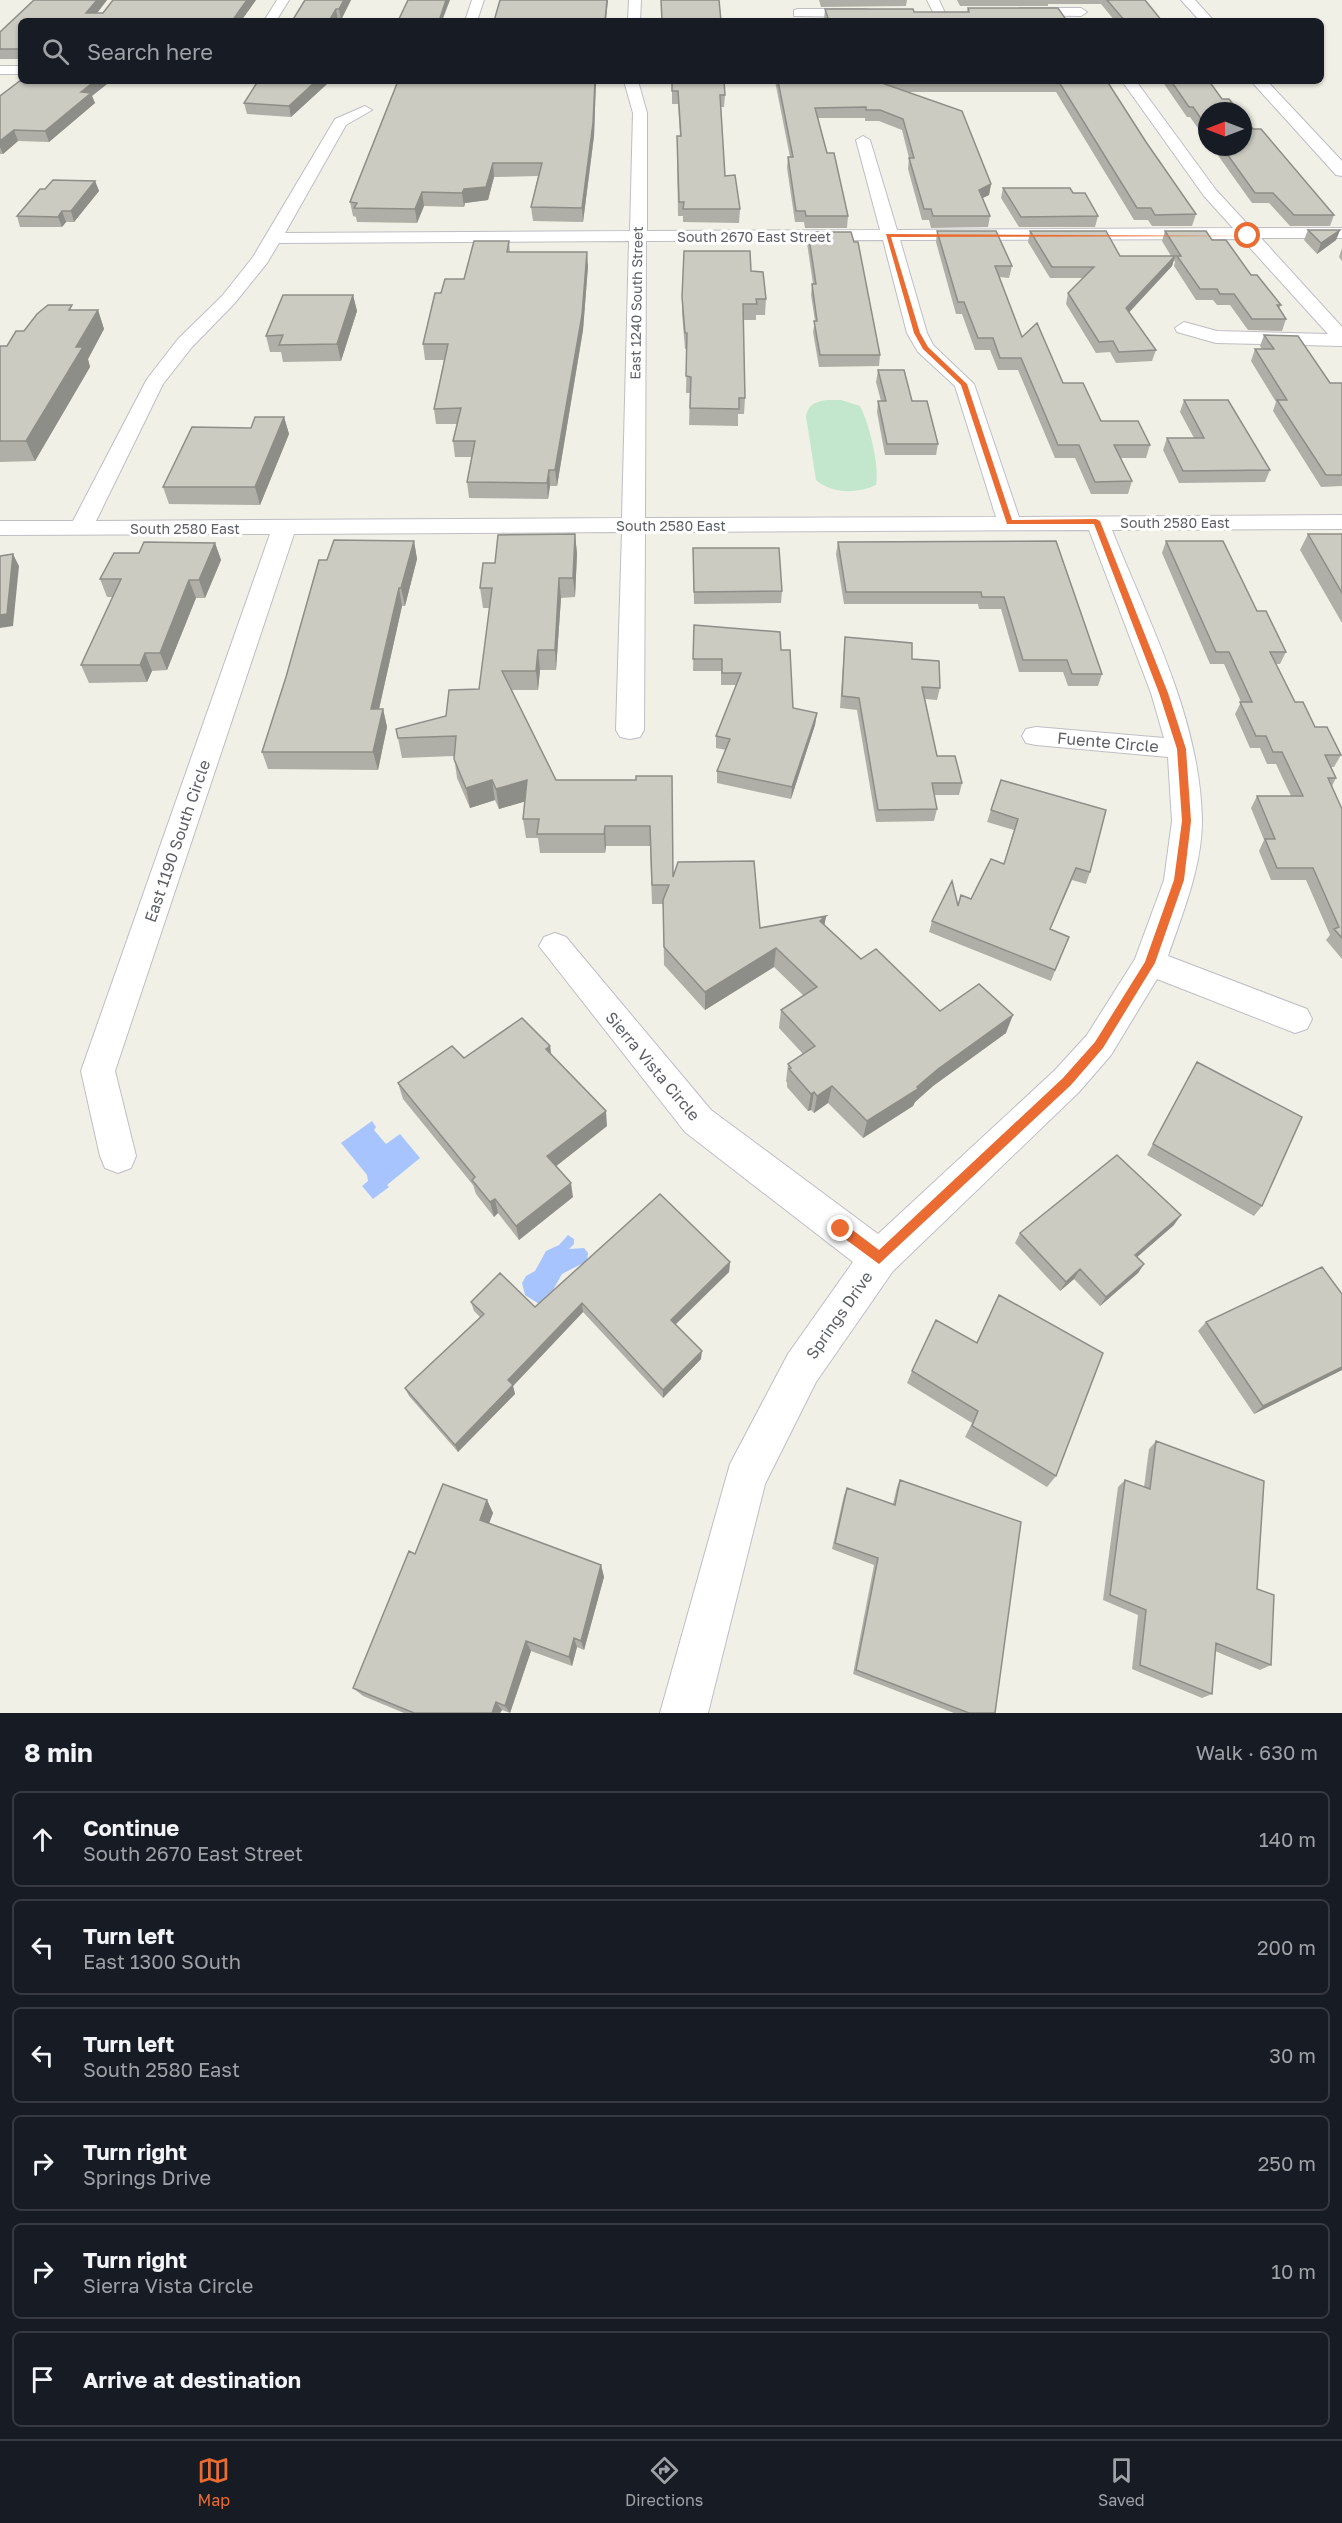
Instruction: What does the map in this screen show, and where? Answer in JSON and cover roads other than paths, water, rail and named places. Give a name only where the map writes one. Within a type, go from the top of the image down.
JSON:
[{"type":"main road","points":[[1188,0],[1204,18]]},
{"type":"main road","points":[[1262,84],[1342,171]]},
{"type":"street","points":[[272,18],[283,0]]},
{"type":"street","points":[[472,18],[478,0]]},
{"type":"street","points":[[634,18],[635,0]]},
{"type":"street","points":[[794,0],[799,17],[881,13]]},
{"type":"street","points":[[933,0],[939,13]]},
{"type":"street","points":[[1073,0],[1084,17]]},
{"type":"street","points":[[1009,12],[1084,17]]},
{"type":"street","points":[[0,70],[18,70]]},
{"type":"street","name":"East 1240 South Street","points":[[630,730],[640,113],[632,84]]},
{"type":"street","points":[[1131,84],[1194,173],[1342,339]]},
{"type":"street","points":[[81,528],[154,383],[185,343],[228,300],[261,259],[340,122],[365,110]]},
{"type":"street","points":[[863,140],[917,333],[926,348],[964,384],[1009,522]]},
{"type":"street","name":"South 2670 East Street","points":[[273,238],[1248,236],[1342,233]]},
{"type":"street","points":[[1184,328],[1216,338],[1342,339]]},
{"type":"street","name":"South 2580 East","points":[[0,528],[632,526],[1096,521],[1342,522]]},
{"type":"street","name":"Springs Drive","points":[[684,1713],[745,1479],[802,1368],[879,1258],[1067,1081],[1099,1045],[1150,963],[1179,880],[1186,821],[1181,749],[1164,693],[1096,521]]},
{"type":"street","name":"East 1190 South Circle","points":[[118,1156],[98,1071],[284,528]]},
{"type":"street","name":"Fuente Circle","points":[[1036,736],[1181,749]]},
{"type":"street","name":"Sierra Vista Circle","points":[[555,946],[698,1121],[879,1258]]},
{"type":"street","points":[[1150,963],[1295,1019]]},
{"type":"water","points":[[372,1121],[376,1127],[374,1130],[386,1144],[400,1134],[420,1158],[373,1199],[362,1186],[368,1181],[367,1175],[341,1143]]},
{"type":"water","points":[[568,1235],[574,1239],[574,1244],[569,1249],[584,1248],[588,1253],[587,1261],[562,1274],[553,1290],[539,1304],[525,1295],[522,1283],[526,1276],[535,1271],[546,1251],[559,1245]]}]
